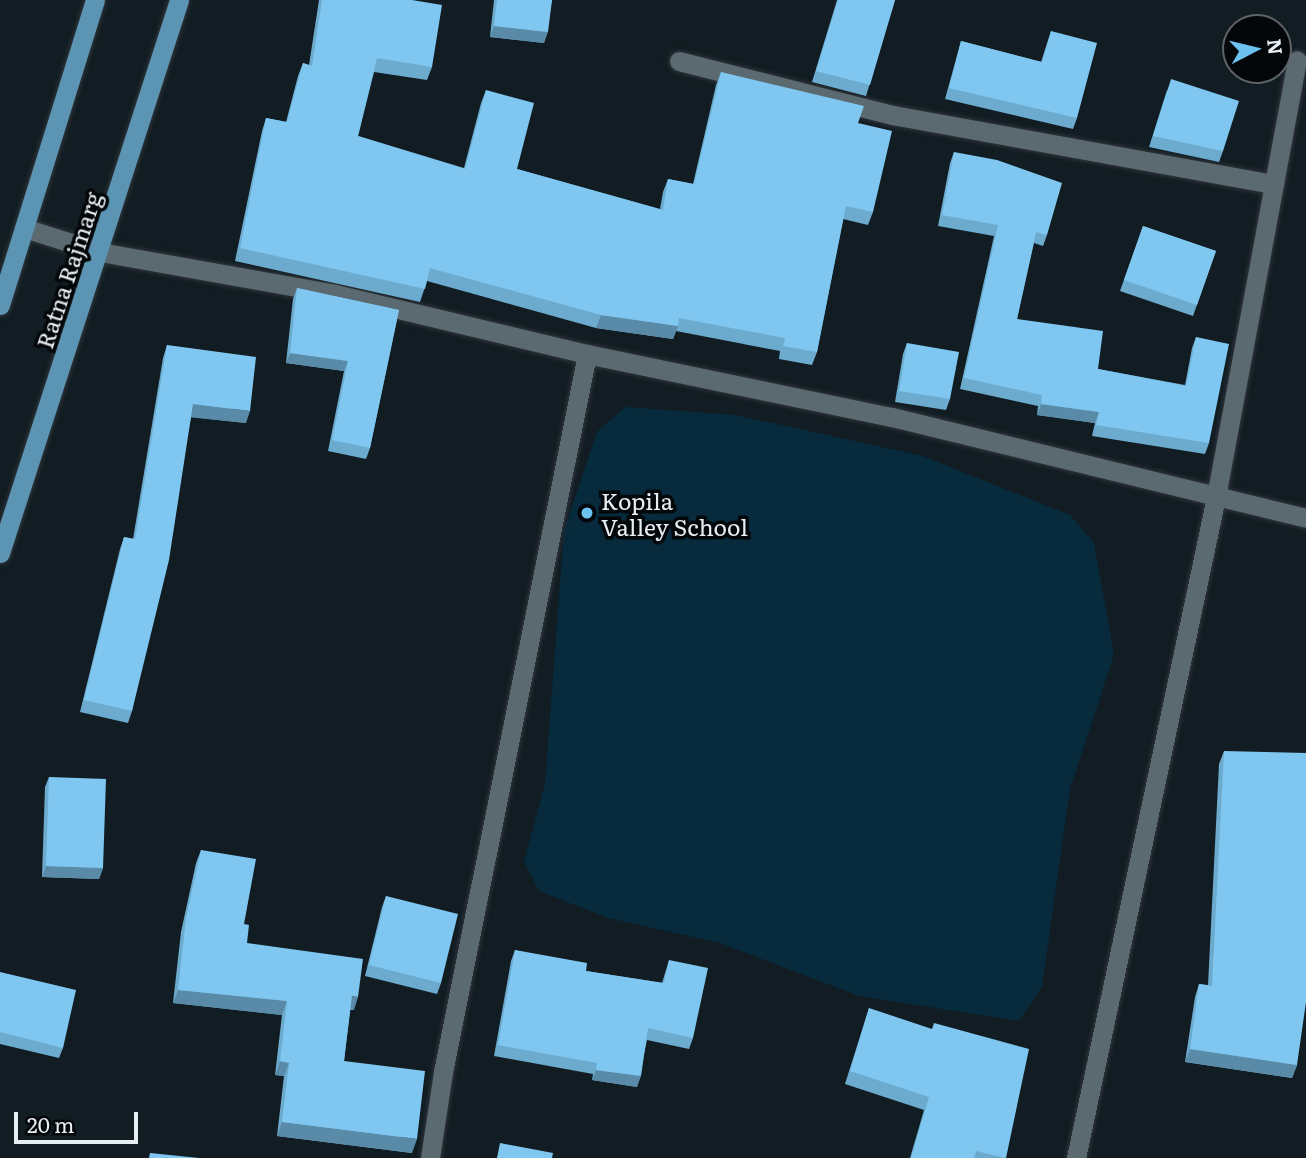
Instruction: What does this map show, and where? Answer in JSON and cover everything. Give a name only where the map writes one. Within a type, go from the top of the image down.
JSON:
[{"type":"main road","points":[[0,305],[95,0]]},
{"type":"main road","name":"Ratna Rajmarg","points":[[0,553],[100,252],[179,0]]},
{"type":"street","points":[[1076,1158],[1216,497],[1297,60]]},
{"type":"street","points":[[679,61],[741,73],[893,115],[1274,184]]},
{"type":"street","points":[[24,228],[100,252],[335,294],[587,354],[892,417],[1306,519]]},
{"type":"street","points":[[430,1158],[446,1058],[587,354]]},
{"type":"shaded area","points":[[625,407],[736,415],[923,456],[1070,515],[1094,543],[1114,655],[1070,789],[1042,987],[1019,1021],[859,996],[720,943],[608,918],[539,891],[524,861],[545,784],[564,530],[597,432]]},
{"type":"building","points":[[322,0],[412,0],[442,5],[432,67],[377,58],[358,136],[465,169],[486,90],[534,103],[517,169],[663,210],[668,179],[694,184],[721,72],[864,106],[858,123],[892,131],[873,212],[846,206],[817,352],[783,346],[785,338],[679,318],[678,326],[601,315],[430,268],[425,289],[240,248],[266,118],[287,122],[303,63],[312,66]]},
{"type":"building","points":[[497,0],[552,0],[548,32],[494,26]]},
{"type":"building","points":[[838,0],[895,0],[870,85],[816,71]]},
{"type":"building","points":[[1051,31],[1097,43],[1077,118],[949,88],[961,41],[1042,62]]},
{"type":"building","points":[[1171,79],[1239,101],[1223,151],[1153,136]]},
{"type":"building","points":[[954,152],[997,160],[1062,183],[1047,235],[1036,232],[1017,319],[1103,331],[1098,369],[1186,386],[1196,337],[1229,344],[1209,443],[1096,425],[1099,412],[1041,404],[1042,395],[964,378],[998,225],[942,215]]},
{"type":"building","points":[[1143,226],[1216,251],[1197,305],[1124,280]]},
{"type":"building","points":[[297,288],[399,310],[370,448],[332,440],[348,361],[290,353]]},
{"type":"building","points":[[907,343],[959,352],[950,399],[899,391]]},
{"type":"building","points":[[167,345],[256,357],[250,411],[193,404],[169,560],[132,711],[84,700],[124,537],[135,539]]},
{"type":"building","points":[[1224,751],[1306,753],[1306,1002],[1297,1065],[1190,1049],[1199,984],[1212,986]]},
{"type":"building","points":[[49,777],[106,779],[103,868],[46,866]]},
{"type":"building","points":[[201,850],[256,859],[244,924],[249,925],[247,943],[363,959],[358,997],[352,996],[344,1061],[425,1071],[417,1139],[282,1122],[289,1063],[280,1061],[287,1001],[178,990],[186,918]]},
{"type":"building","points":[[386,896],[458,914],[441,983],[369,965]]},
{"type":"building","points":[[515,950],[587,963],[586,971],[664,983],[669,960],[708,968],[693,1038],[648,1028],[641,1076],[596,1070],[597,1063],[498,1045]]},
{"type":"building","points":[[0,972],[76,990],[63,1048],[0,1032]]},
{"type":"building","points":[[869,1008],[932,1029],[934,1023],[1029,1049],[1006,1158],[976,1151],[974,1158],[911,1158],[929,1097],[850,1071]]},
{"type":"building","points":[[500,1143],[553,1153],[552,1158],[497,1158]]},
{"type":"building","points":[[150,1153],[199,1158],[149,1158]]},
{"type":"place","name":"Kopila Valley School","points":[[587,513]]}]
